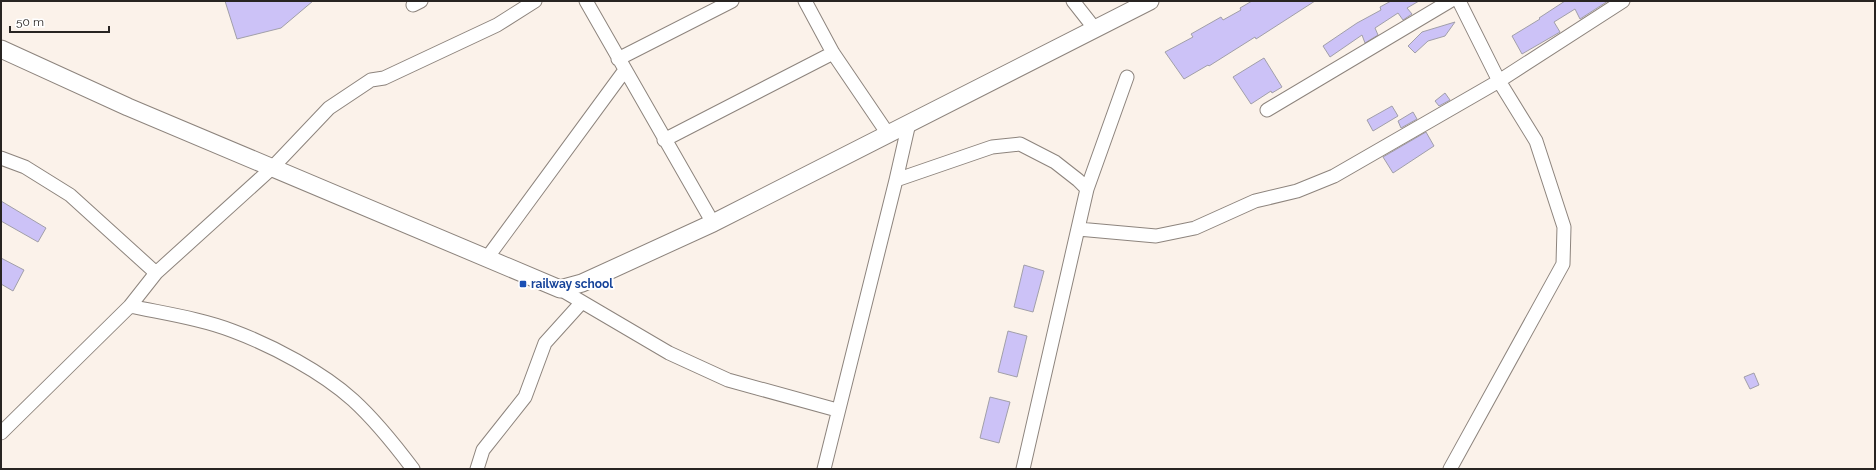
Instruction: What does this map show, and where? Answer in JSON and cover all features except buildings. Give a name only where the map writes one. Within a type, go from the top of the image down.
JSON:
[{"type":"main road","points":[[1,49],[128,107],[560,289],[582,284],[713,224],[1150,1]]},
{"type":"street","points":[[1,433],[130,306],[156,273],[272,168],[329,108],[371,80],[384,78],[497,25],[535,1]]},
{"type":"street","points":[[586,1],[713,224]]},
{"type":"street","points":[[618,58],[732,1]]},
{"type":"street","points":[[805,1],[833,53],[888,134]]},
{"type":"street","points":[[1073,1],[1095,29]]},
{"type":"street","points":[[1267,110],[1450,1]]},
{"type":"street","points":[[1450,469],[1563,264],[1564,227],[1536,141],[1499,81],[1459,1]]},
{"type":"street","points":[[1078,229],[1156,236],[1195,228],[1255,201],[1297,191],[1334,176],[1499,81],[1623,1]]},
{"type":"street","points":[[664,140],[833,53]]},
{"type":"street","points":[[487,258],[625,70]]},
{"type":"street","points":[[1023,469],[1087,189],[1127,77]]},
{"type":"street","points":[[824,469],[837,410],[896,180],[909,123]]},
{"type":"street","points":[[896,180],[992,147],[1020,144],[1055,162],[1087,189]]},
{"type":"street","points":[[1,158],[25,167],[70,194],[156,273]]},
{"type":"street","points":[[560,289],[669,353],[728,380],[837,410]]},
{"type":"street","points":[[477,469],[483,450],[525,397],[545,343],[582,302]]},
{"type":"street","points":[[130,306],[232,330],[266,345],[310,369],[353,400],[393,442],[413,469]]},
{"type":"place","name":"railway school","points":[[523,284]]}]
